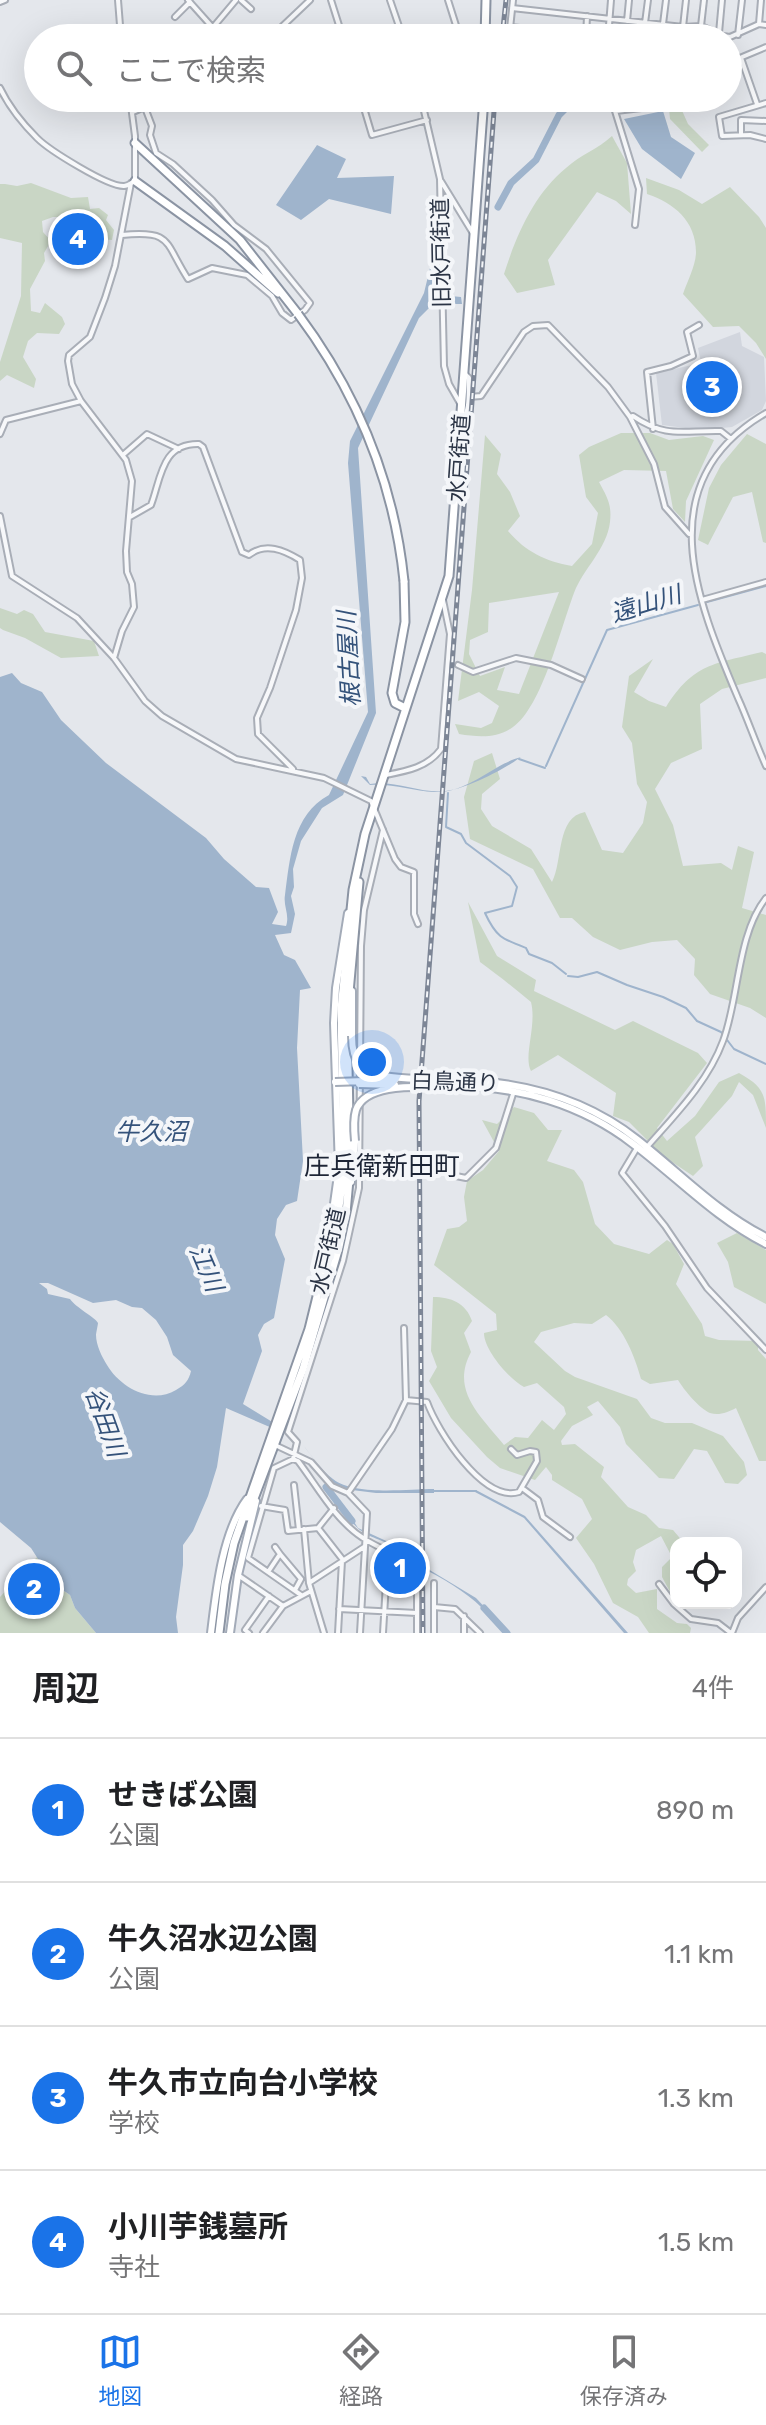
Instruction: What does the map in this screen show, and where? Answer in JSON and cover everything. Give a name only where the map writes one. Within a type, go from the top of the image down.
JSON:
[{"type":"highway","points":[[485,24],[486,0]]},
{"type":"highway","name":"水戸街道","points":[[272,1443],[314,1347],[346,1213],[350,1146],[343,1072],[350,959],[365,834],[443,600],[452,553],[483,112]]},
{"type":"highway","points":[[135,143],[240,240],[298,314],[345,387],[373,447],[394,520],[404,581],[405,622],[392,693],[395,703],[405,708]]},
{"type":"highway","points":[[133,182],[225,246],[289,303]]},
{"type":"highway","name":"水戸街道","points":[[253,1495],[320,1290],[342,1187],[341,1009],[356,910]]},
{"type":"highway","points":[[219,1633],[242,1523],[253,1495]]},
{"type":"main road","points":[[320,1290],[337,1184],[336,988],[346,921],[356,910]]},
{"type":"main road","points":[[350,959],[352,1036],[356,1060],[373,1074],[454,1083]]},
{"type":"main road","name":"白鳥通り","points":[[335,1082],[508,1084],[560,1097],[606,1119],[713,1211],[766,1244]]},
{"type":"main road","points":[[346,1213],[354,1170],[355,1112],[362,1100],[372,1092],[454,1083]]},
{"type":"main road","name":"白鳥通り","points":[[466,1083],[514,1091],[575,1109],[642,1149],[717,1207],[766,1237]]},
{"type":"main road","name":"水戸街道","points":[[230,1633],[253,1495]]},
{"type":"main road","name":"水戸街道","points":[[211,1633],[224,1557],[241,1508],[253,1495]]},
{"type":"street","points":[[118,0],[120,24]]},
{"type":"street","points":[[216,24],[239,0],[251,9]]},
{"type":"street","points":[[285,24],[310,0]]},
{"type":"street","points":[[331,0],[339,24]]},
{"type":"street","points":[[390,0],[398,24]]},
{"type":"street","points":[[510,24],[513,0]]},
{"type":"street","points":[[609,24],[611,0]]},
{"type":"street","points":[[627,21],[629,0]]},
{"type":"street","points":[[645,23],[648,0]]},
{"type":"street","points":[[512,8],[663,24],[666,0]]},
{"type":"street","points":[[683,24],[686,0]]},
{"type":"street","points":[[701,24],[704,0]]},
{"type":"street","points":[[720,24],[722,0]]},
{"type":"street","points":[[739,24],[742,0]]},
{"type":"street","points":[[759,24],[761,0]]},
{"type":"street","points":[[175,17],[189,1],[209,24]]},
{"type":"street","points":[[450,1],[456,24]]},
{"type":"street","points":[[587,16],[587,24]]},
{"type":"street","points":[[742,33],[759,24],[766,25]]},
{"type":"street","points":[[742,58],[766,47]]},
{"type":"street","points":[[742,61],[757,104]]},
{"type":"street","points":[[0,88],[8,105],[38,139],[57,154],[111,183],[122,186],[133,182]]},
{"type":"street","points":[[742,109],[766,103]]},
{"type":"street","points":[[114,658],[122,631],[134,607],[132,584],[127,572],[132,481],[123,455],[81,401],[69,372],[69,355],[90,337],[114,269],[133,182],[133,112]]},
{"type":"street","points":[[122,235],[148,233],[161,236],[168,242],[188,279],[212,268],[247,275],[272,296],[282,313],[291,320],[310,303],[266,249],[234,225],[212,200],[173,164],[156,153],[147,112]]},
{"type":"street","points":[[365,112],[372,135],[427,120]]},
{"type":"street","name":"旧水戸街道","points":[[425,112],[440,179],[445,372],[462,406]]},
{"type":"street","points":[[616,112],[639,189],[635,225]]},
{"type":"street","points":[[734,112],[719,117],[722,136],[766,139]]},
{"type":"street","points":[[741,135],[741,120],[766,121]]},
{"type":"street","points":[[440,179],[474,235]]},
{"type":"street","points":[[469,397],[481,396],[524,332],[540,325],[552,327],[608,387],[630,417],[654,464],[665,507],[684,532],[690,535]]},
{"type":"street","points":[[653,429],[647,372],[693,356],[687,332],[699,325]]},
{"type":"street","points":[[462,420],[469,397],[469,378],[465,374]]},
{"type":"street","points":[[0,434],[6,420],[81,401]]},
{"type":"street","points":[[766,413],[740,429],[712,464],[693,511],[690,535],[694,572],[702,600],[725,669],[766,766]]},
{"type":"street","points":[[630,417],[653,429],[688,433],[721,431],[731,439]]},
{"type":"street","points":[[123,455],[147,434],[179,449]]},
{"type":"street","points":[[130,517],[151,505],[162,466],[179,449],[193,444],[203,447],[242,552],[249,555],[258,548],[268,547],[295,556],[302,564],[296,610],[257,718],[258,734],[295,771]]},
{"type":"street","points":[[0,516],[12,576],[77,618],[114,658],[145,701],[162,716],[224,754],[333,781],[371,801],[399,864],[414,872],[414,914],[418,924]]},
{"type":"street","points":[[702,600],[766,582]]},
{"type":"street","points":[[385,775],[420,766],[441,749],[450,634],[443,600]]},
{"type":"street","points":[[458,665],[473,672],[516,658],[551,665],[582,679]]},
{"type":"street","points":[[301,1595],[245,1557],[274,1468],[294,1456],[297,1442],[288,1432],[343,1261],[359,1188],[360,970],[356,910],[383,830]]},
{"type":"street","points":[[766,898],[748,937],[724,1039],[711,1068],[622,1173],[665,1226],[707,1288],[766,1350]]},
{"type":"street","points":[[343,1072],[359,1071]]},
{"type":"street","points":[[451,1175],[466,1178],[496,1148],[514,1091]]},
{"type":"street","points":[[348,1493],[392,1429],[406,1400],[404,1328]]},
{"type":"street","points":[[406,1400],[427,1402],[444,1437],[482,1481],[501,1493],[514,1494],[522,1488],[537,1461],[537,1453],[530,1451],[517,1455],[511,1449]]},
{"type":"street","points":[[272,1443],[311,1462],[332,1486],[348,1493],[367,1513],[360,1633]]},
{"type":"street","points":[[294,1456],[349,1527],[364,1539],[388,1549],[417,1571],[417,1633]]},
{"type":"street","points":[[294,1485],[309,1583],[324,1633]]},
{"type":"street","points":[[522,1488],[538,1500],[543,1517],[559,1532],[570,1537]]},
{"type":"street","points":[[261,1506],[285,1510],[288,1531],[318,1528],[334,1508]]},
{"type":"street","points":[[318,1528],[342,1560],[338,1633]]},
{"type":"street","points":[[309,1583],[365,1546]]},
{"type":"street","points":[[275,1547],[301,1579],[295,1591]]},
{"type":"street","points":[[383,1633],[388,1549]]},
{"type":"street","points":[[268,1572],[280,1554]]},
{"type":"street","points":[[238,1575],[283,1606]]},
{"type":"street","points":[[434,1583],[434,1633]]},
{"type":"street","points":[[659,1584],[674,1604],[691,1619],[718,1623],[732,1633],[738,1618],[766,1587]]},
{"type":"street","points":[[263,1633],[283,1606],[311,1591]]},
{"type":"street","points":[[249,1633],[245,1630],[269,1596]]},
{"type":"street","points":[[434,1607],[453,1608],[480,1633]]},
{"type":"street","points":[[339,1609],[417,1613]]},
{"type":"street","points":[[464,1616],[464,1633]]},
{"type":"shaded area","points":[[740,332],[742,346],[764,357],[766,401],[762,410],[732,427],[701,430],[662,425],[656,373],[701,363],[698,348]]},
{"type":"green space","points":[[669,112],[683,112],[688,124],[709,145],[702,152],[670,119]]},
{"type":"green space","points":[[612,136],[627,163],[631,214],[616,201],[597,192],[548,260],[555,285],[517,293],[504,274],[520,231],[535,203],[566,168]]},
{"type":"green space","points":[[646,178],[679,190],[702,204],[730,187],[759,217],[766,228],[766,359],[739,326],[713,327],[683,294],[696,257],[692,231],[674,208],[647,194]]},
{"type":"green space","points":[[31,183],[71,198],[88,197],[90,209],[99,208],[108,215],[106,220],[114,230],[112,240],[100,239],[104,229],[98,221],[93,221],[91,228],[87,229],[81,217],[53,217],[42,221],[43,232],[51,241],[44,253],[45,261],[30,289],[31,311],[40,313],[45,303],[62,317],[65,324],[59,334],[37,333],[28,341],[23,357],[36,379],[34,388],[7,375],[0,381],[0,362],[21,296],[22,243],[0,238],[0,184],[17,186]]},
{"type":"green space","points":[[621,433],[650,433],[669,440],[703,436],[714,440],[686,501],[685,522],[673,509],[666,471],[624,470],[599,482],[610,505],[608,532],[574,593],[550,665],[533,702],[523,717],[507,731],[487,736],[459,734],[455,724],[481,728],[492,723],[499,706],[479,692],[458,701],[472,590],[485,435],[501,454],[497,474],[510,492],[520,516],[508,531],[537,554],[572,566],[592,544],[598,513],[586,497],[579,455],[589,447]],"holes":[[[559,592],[519,694],[497,690],[505,667],[480,676],[469,654],[470,640],[488,632],[489,603]]]},
{"type":"green space","points":[[747,434],[766,444],[766,543],[763,542],[752,492],[733,497],[708,545],[698,540],[709,488],[721,465]]},
{"type":"green space","points":[[0,608],[17,614],[24,610],[33,614],[45,632],[94,641],[99,656],[61,658],[3,630],[0,628]]},
{"type":"green space","points":[[762,652],[766,654],[766,678],[722,689],[700,704],[702,749],[671,763],[655,789],[673,825],[683,866],[721,863],[732,870],[738,846],[754,852],[742,908],[766,915],[766,1018],[750,1008],[710,994],[694,975],[695,959],[677,940],[620,950],[593,937],[572,918],[560,918],[533,869],[470,839],[464,797],[474,761],[492,753],[500,779],[482,794],[481,809],[492,826],[531,849],[552,882],[569,822],[585,812],[602,850],[623,853],[643,823],[647,802],[637,784],[632,743],[622,727],[629,676],[653,659],[634,692],[666,707],[676,692],[696,673],[718,663]]},
{"type":"green space","points":[[468,902],[497,956],[536,980],[534,991],[615,1030],[633,1021],[698,1053],[707,1063],[657,1128],[667,1141],[695,1116],[719,1082],[739,1073],[755,1083],[763,1094],[766,1128],[753,1095],[739,1082],[732,1096],[695,1137],[703,1166],[693,1176],[663,1156],[629,1122],[613,1116],[616,1093],[558,1055],[531,1071],[528,1057],[531,1002],[480,962]]},
{"type":"green space","points":[[514,1107],[534,1113],[548,1130],[562,1130],[547,1161],[574,1170],[583,1182],[595,1224],[614,1244],[649,1254],[667,1240],[673,1244],[684,1264],[676,1284],[702,1324],[705,1336],[719,1340],[758,1341],[758,1350],[766,1359],[766,1461],[759,1461],[736,1408],[720,1414],[710,1413],[692,1398],[678,1380],[650,1384],[641,1379],[628,1344],[606,1315],[592,1324],[574,1323],[541,1332],[534,1342],[575,1377],[637,1399],[651,1418],[665,1423],[692,1423],[723,1436],[744,1462],[747,1475],[738,1484],[725,1483],[707,1451],[694,1449],[674,1479],[659,1478],[626,1444],[620,1427],[598,1401],[587,1407],[593,1415],[572,1426],[561,1441],[562,1445],[575,1444],[604,1467],[601,1477],[628,1507],[646,1515],[659,1528],[673,1530],[679,1537],[670,1537],[670,1553],[661,1536],[636,1550],[633,1562],[636,1571],[628,1579],[627,1585],[636,1593],[657,1589],[657,1609],[677,1623],[687,1624],[691,1628],[690,1633],[649,1633],[638,1617],[613,1603],[594,1564],[576,1538],[592,1519],[582,1499],[552,1480],[546,1467],[535,1480],[500,1468],[451,1418],[429,1381],[437,1367],[431,1351],[433,1297],[446,1298],[462,1305],[472,1321],[464,1333],[471,1352],[465,1366],[466,1391],[478,1413],[504,1445],[515,1437],[528,1438],[542,1420],[554,1430],[566,1414],[564,1407],[537,1383],[524,1387],[505,1371],[485,1340],[484,1333],[497,1330],[496,1314],[434,1265],[447,1229],[459,1227],[467,1221],[464,1197],[467,1181],[483,1170],[499,1151],[482,1120],[497,1124]]},
{"type":"green space","points":[[737,1233],[766,1250],[766,1304],[734,1287],[728,1262],[717,1243]]},
{"type":"green space","points":[[389,1554],[415,1572],[415,1580],[387,1578]]},
{"type":"green space","points":[[37,1557],[54,1584],[70,1595],[75,1608],[96,1633],[0,1633],[0,1597]]},
{"type":"green space","points":[[670,1559],[670,1592],[662,1577],[662,1567]]},
{"type":"water","points":[[663,112],[671,137],[695,153],[681,179],[642,149],[624,119]]},
{"type":"water","points":[[317,145],[346,159],[337,178],[394,176],[391,214],[329,199],[301,220],[276,205]]},
{"type":"water","name":"牛久沼","points":[[430,268],[435,272],[430,294],[461,297],[462,304],[433,304],[419,318],[358,448],[376,713],[343,795],[322,808],[301,841],[293,869],[291,896],[295,914],[291,933],[275,935],[284,955],[295,960],[311,988],[300,990],[297,1048],[303,1161],[297,1201],[286,1205],[277,1219],[275,1235],[285,1259],[274,1318],[264,1324],[258,1335],[262,1351],[243,1404],[274,1423],[272,1428],[226,1408],[217,1467],[208,1496],[193,1531],[183,1545],[176,1617],[178,1633],[96,1633],[75,1608],[70,1595],[54,1584],[31,1548],[0,1522],[0,677],[12,673],[21,683],[42,692],[61,720],[106,763],[206,838],[256,887],[269,888],[278,912],[272,924],[286,926],[285,895],[295,839],[307,814],[329,795],[368,712],[348,463],[350,441],[424,293]],"holes":[[[39,1283],[48,1283],[93,1303],[116,1300],[142,1308],[156,1320],[167,1337],[173,1355],[191,1371],[186,1382],[176,1390],[156,1396],[128,1387],[113,1373],[101,1355],[96,1339],[98,1323],[70,1299],[48,1294]]]},
{"type":"water","points":[[521,757],[480,780],[460,787]]},
{"type":"water","points":[[361,776],[366,777],[370,784],[427,791],[452,790],[444,792],[426,791],[370,785]]},
{"type":"water","points":[[303,1445],[333,1479],[342,1484],[367,1490],[434,1489],[434,1493],[376,1493],[344,1489],[333,1484]]},
{"type":"water","points":[[476,1490],[525,1516],[628,1633],[624,1633],[524,1518]]},
{"type":"water","points":[[358,1528],[395,1545],[476,1598],[491,1614],[461,1590],[424,1569],[398,1549]]},
{"type":"waterway","name":"根古屋川","points":[[498,207],[511,183],[536,160],[562,112]]},
{"type":"waterway","name":"遠山川","points":[[707,602],[766,586]]},
{"type":"waterway","name":"遠山川","points":[[585,679],[607,630],[698,605]]},
{"type":"waterway","name":"遠山川","points":[[546,766],[584,681]]},
{"type":"waterway","name":"遠山川","points":[[519,759],[545,768]]},
{"type":"waterway","points":[[448,793],[446,827],[461,834],[466,843],[510,876],[517,887],[512,906],[485,913],[496,932],[566,974]]},
{"type":"waterway","points":[[568,976],[597,972],[663,997],[686,1008],[697,1021],[721,1032],[734,1049],[766,1064]]},
{"type":"waterway","name":"江川","points":[[326,1487],[352,1521]]},
{"type":"waterway","points":[[434,1491],[476,1491]]},
{"type":"waterway","name":"江川","points":[[484,1608],[507,1633]]},
{"type":"railway","points":[[503,24],[506,0]]},
{"type":"railway","points":[[423,1633],[419,1101],[494,112]]},
{"type":"place","name":"小川芋銭墓所","points":[[78,239]]},
{"type":"place","name":"牛久市立向台小学校","points":[[712,387]]},
{"type":"place","name":"せきば公園","points":[[400,1568]]},
{"type":"place","name":"牛久沼水辺公園","points":[[34,1589]]},
{"type":"district","name":"庄兵衛新田町","points":[[382,1166]]},
{"type":"water label","name":"谷田川","points":[[105,1422]]}]
